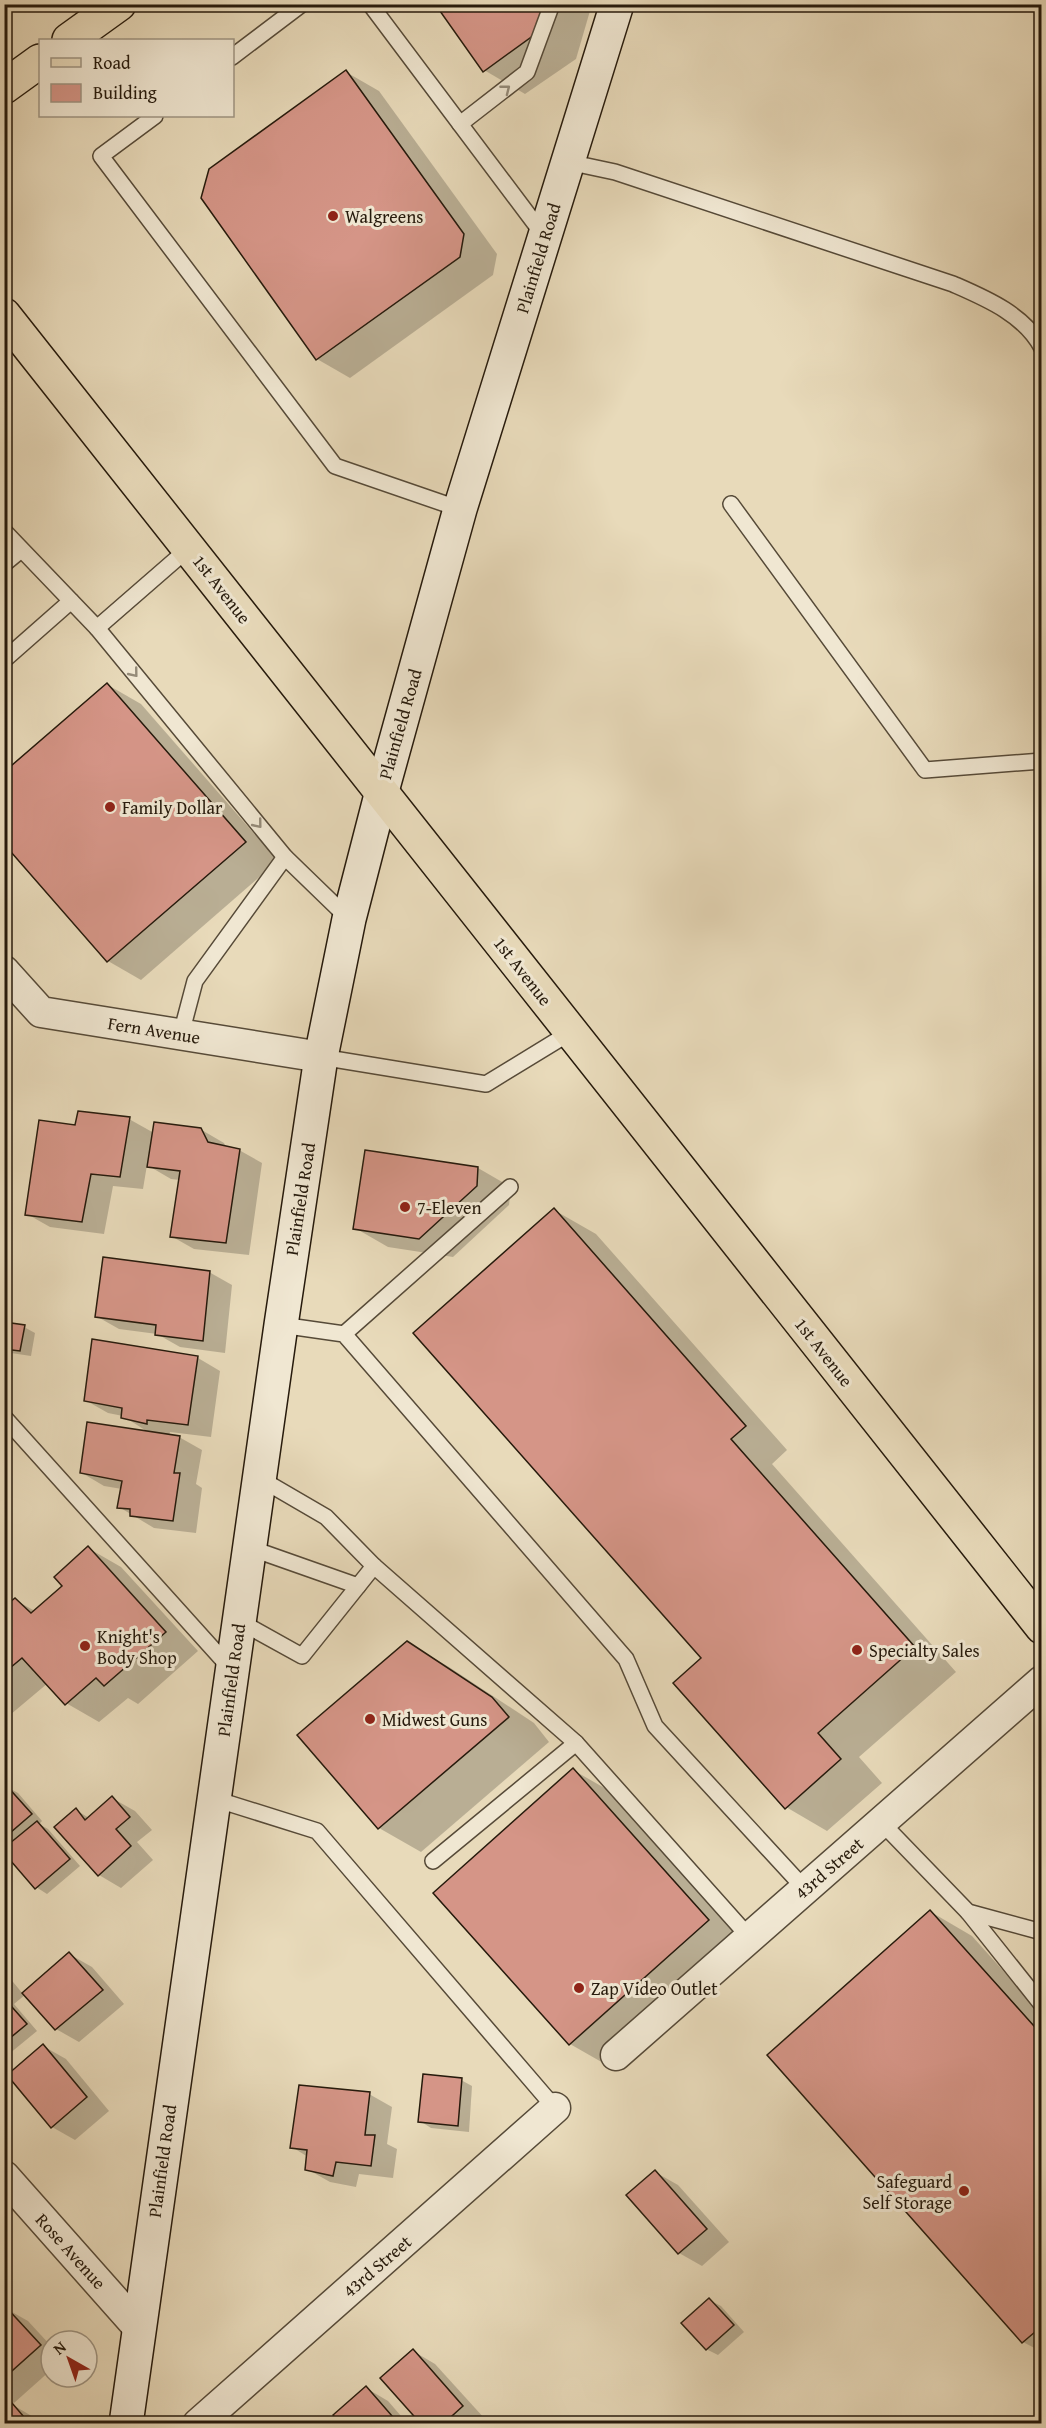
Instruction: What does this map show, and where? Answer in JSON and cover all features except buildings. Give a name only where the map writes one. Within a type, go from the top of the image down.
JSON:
[{"type":"main road","points":[[70,39],[119,4]]},
{"type":"main road","points":[[4,87],[39,62]]},
{"type":"main road","name":"1st Avenue","points":[[4,315],[1041,1627]]},
{"type":"street","name":"Plainfield Road","points":[[126,2424],[259,1478],[321,1057],[349,919],[460,509],[617,4]]},
{"type":"street","name":"Fern Avenue","points":[[4,971],[41,1012],[321,1057]]},
{"type":"street","name":"43rd Street","points":[[616,2055],[1041,1681]]},
{"type":"street","name":"43rd Street","points":[[198,2424],[555,2109]]},
{"type":"street","name":"Rose Avenue","points":[[4,2176],[138,2327]]},
{"type":"lane","points":[[234,55],[302,4]]},
{"type":"lane","points":[[370,4],[545,237]]},
{"type":"lane","points":[[460,124],[527,72],[552,4]]},
{"type":"lane","points":[[154,117],[101,156],[335,466],[460,509]]},
{"type":"lane","points":[[568,162],[615,172],[953,284],[996,303],[1035,336],[1041,348]]},
{"type":"lane","points":[[731,504],[925,770],[1041,761]]},
{"type":"lane","points":[[4,531],[97,628],[285,857],[349,919]]},
{"type":"lane","points":[[97,628],[189,548]]},
{"type":"lane","points":[[4,564],[21,550]]},
{"type":"lane","points":[[4,660],[71,601]]},
{"type":"lane","points":[[181,1034],[195,981],[285,857]]},
{"type":"lane","points":[[321,1057],[486,1084],[571,1032]]},
{"type":"lane","points":[[344,1334],[510,1187]]},
{"type":"lane","points":[[281,1325],[344,1334],[626,1659],[656,1726],[805,1889]]},
{"type":"lane","points":[[4,1417],[233,1670]]},
{"type":"lane","points":[[259,1478],[326,1517],[374,1566],[576,1743],[750,1938]]},
{"type":"lane","points":[[250,1548],[358,1586]]},
{"type":"lane","points":[[239,1621],[302,1656],[374,1566]]},
{"type":"lane","points":[[433,1861],[576,1743]]},
{"type":"lane","points":[[215,1799],[317,1831],[555,2109]]},
{"type":"lane","points":[[881,1822],[968,1912],[1041,2005]]},
{"type":"lane","points":[[968,1912],[1041,1932]]},
{"type":"place","name":"Walgreens","points":[[333,216]]},
{"type":"place","name":"Family Dollar","points":[[110,807]]},
{"type":"place","name":"7-Eleven","points":[[405,1207]]},
{"type":"place","name":"Knight's Body Shop","points":[[85,1646]]},
{"type":"place","name":"Specialty Sales","points":[[857,1650]]},
{"type":"place","name":"Midwest Guns","points":[[370,1719]]},
{"type":"place","name":"Zap Video Outlet","points":[[579,1988]]},
{"type":"place","name":"Safeguard Self Storage","points":[[964,2191]]}]
